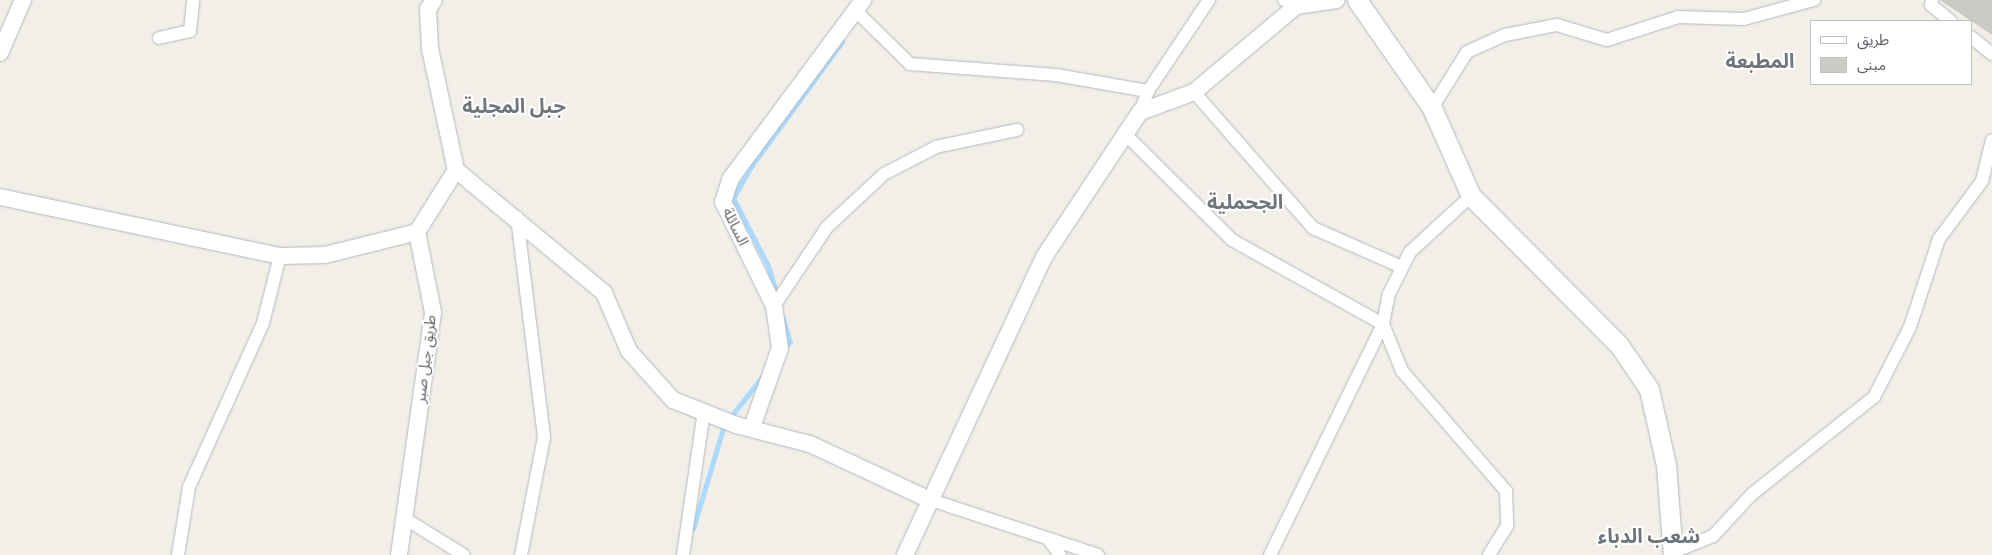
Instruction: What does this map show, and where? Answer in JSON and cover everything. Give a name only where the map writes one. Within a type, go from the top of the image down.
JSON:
[{"type":"main road","points":[[1357,0],[1432,108],[1471,196],[1619,345],[1649,390],[1666,465],[1672,554]]},
{"type":"street","points":[[0,53],[23,0]]},
{"type":"street","points":[[159,38],[190,31],[193,0]]},
{"type":"street","points":[[905,555],[928,499],[1044,257],[1124,133],[1140,112],[1148,91],[1208,0]]},
{"type":"street","points":[[1140,112],[1194,92],[1290,3],[1337,0]]},
{"type":"street","points":[[1432,108],[1467,52],[1506,35],[1557,25],[1607,40],[1678,17],[1744,19],[1814,0]]},
{"type":"street","points":[[1932,0],[1931,5],[1950,20]]},
{"type":"street","points":[[428,3],[430,49],[456,170],[517,217],[604,293],[629,351],[673,400],[752,427],[810,444],[928,499],[1098,555]]},
{"type":"street","points":[[860,6],[910,64],[1056,75],[1148,91]]},
{"type":"street","name":"السائلة","points":[[752,427],[780,348],[774,306],[723,202],[731,178],[860,6]]},
{"type":"street","points":[[1972,38],[1992,54]]},
{"type":"street","points":[[1194,92],[1313,228],[1402,267]]},
{"type":"street","points":[[774,306],[827,227],[884,174],[936,147],[1017,130]]},
{"type":"street","points":[[1124,133],[1232,240],[1384,324],[1402,371],[1506,491],[1507,526],[1488,555]]},
{"type":"street","points":[[1672,554],[1713,536],[1752,494],[1874,397],[1910,326],[1939,240],[1982,181],[1992,140]]},
{"type":"street","points":[[0,197],[280,256],[325,255],[417,232],[456,170]]},
{"type":"street","points":[[1270,555],[1384,324],[1389,294],[1410,252],[1471,196]]},
{"type":"street","points":[[517,217],[544,438],[521,555]]},
{"type":"street","name":"طريق جبل صبر","points":[[398,555],[433,312],[417,232]]},
{"type":"street","points":[[178,555],[189,487],[263,324],[280,256]]},
{"type":"street","points":[[683,555],[704,411]]},
{"type":"street","points":[[404,518],[464,555]]},
{"type":"street","points":[[1048,538],[1060,555]]},
{"type":"building","points":[[1940,0],[1992,0],[1992,35]]},
{"type":"waterway","points":[[777,295],[768,266],[733,198],[753,164],[842,42]]},
{"type":"waterway","points":[[783,317],[790,342],[785,348]]},
{"type":"waterway","points":[[729,419],[763,376]]},
{"type":"waterway","points":[[693,529],[724,425]]},
{"type":"district","name":"المطبعة","points":[[1760,61]]},
{"type":"district","name":"جبل المجلية","points":[[514,106]]},
{"type":"district","name":"الجحملية","points":[[1245,202]]},
{"type":"district","name":"شعب الدباء","points":[[1649,536]]}]
